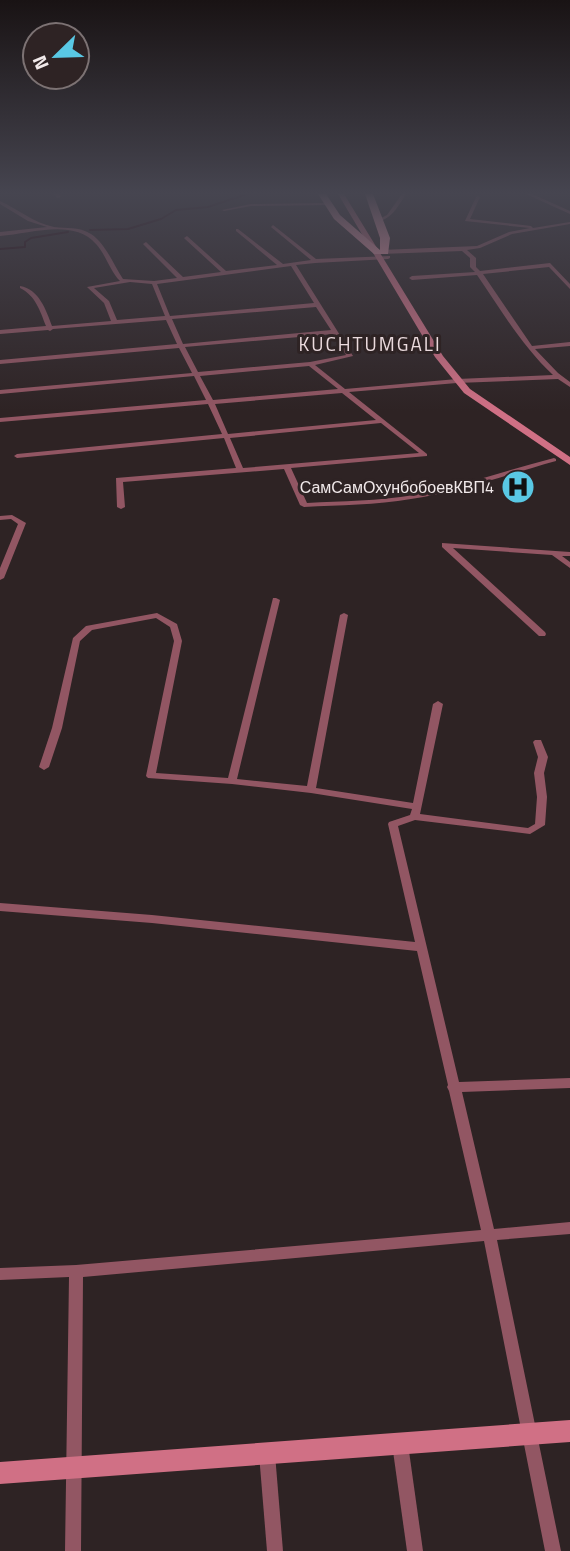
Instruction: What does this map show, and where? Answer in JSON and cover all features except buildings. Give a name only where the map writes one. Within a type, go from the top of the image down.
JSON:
[{"type":"main road","points":[[389,266],[439,357],[461,381],[570,462]]},
{"type":"main road","points":[[461,381],[570,456]]},
{"type":"main road","points":[[0,1473],[570,1431]]},
{"type":"street","points":[[112,266],[121,280],[130,282]]},
{"type":"street","points":[[168,266],[181,279]]},
{"type":"street","points":[[218,266],[226,274]]},
{"type":"street","points":[[115,323],[107,302],[90,287],[130,282],[154,283],[273,266]]},
{"type":"street","points":[[0,392],[194,376],[310,364],[350,356],[294,266]]},
{"type":"street","points":[[473,266],[531,348],[557,377],[570,385]]},
{"type":"street","points":[[412,278],[538,266]]},
{"type":"street","points":[[551,266],[570,287]]},
{"type":"street","points":[[154,283],[167,319],[194,376],[211,402],[241,471]]},
{"type":"street","points":[[22,287],[30,290],[40,304],[50,329]]},
{"type":"street","points":[[0,332],[316,305]]},
{"type":"street","points":[[0,362],[334,332]]},
{"type":"street","points":[[531,348],[570,344]]},
{"type":"street","points":[[121,507],[119,480],[425,455],[310,364]]},
{"type":"street","points":[[0,420],[344,390],[557,377]]},
{"type":"street","points":[[17,456],[383,422]]},
{"type":"street","points":[[287,467],[304,505],[393,499],[443,491],[467,482],[554,460]]},
{"type":"street","points":[[0,517],[12,517],[22,523],[0,578]]},
{"type":"street","points":[[542,634],[445,545],[570,554]]},
{"type":"street","points":[[555,554],[570,566]]},
{"type":"street","points":[[232,781],[276,600]]},
{"type":"street","points":[[44,766],[57,728],[76,640],[89,628],[157,615],[174,626],[178,641],[151,776],[311,790],[416,812],[530,831],[540,825],[542,797],[538,773],[543,757],[538,742]]},
{"type":"street","points":[[311,790],[344,615]]},
{"type":"street","points":[[416,812],[438,704]]},
{"type":"street","points":[[416,812],[393,824],[489,1235],[553,1551]]},
{"type":"street","points":[[0,907],[152,919],[421,947]]},
{"type":"street","points":[[453,1087],[570,1083]]},
{"type":"street","points":[[0,1274],[76,1271],[570,1228]]},
{"type":"street","points":[[73,1551],[76,1271]]},
{"type":"street","points":[[400,1443],[415,1551]]},
{"type":"street","points":[[267,1453],[275,1551]]},
{"type":"place","name":"СамСамОхунбобоевКВП4","points":[[518,487]]},
{"type":"district","name":"KUCHTUMGALI","points":[[370,343]]}]
